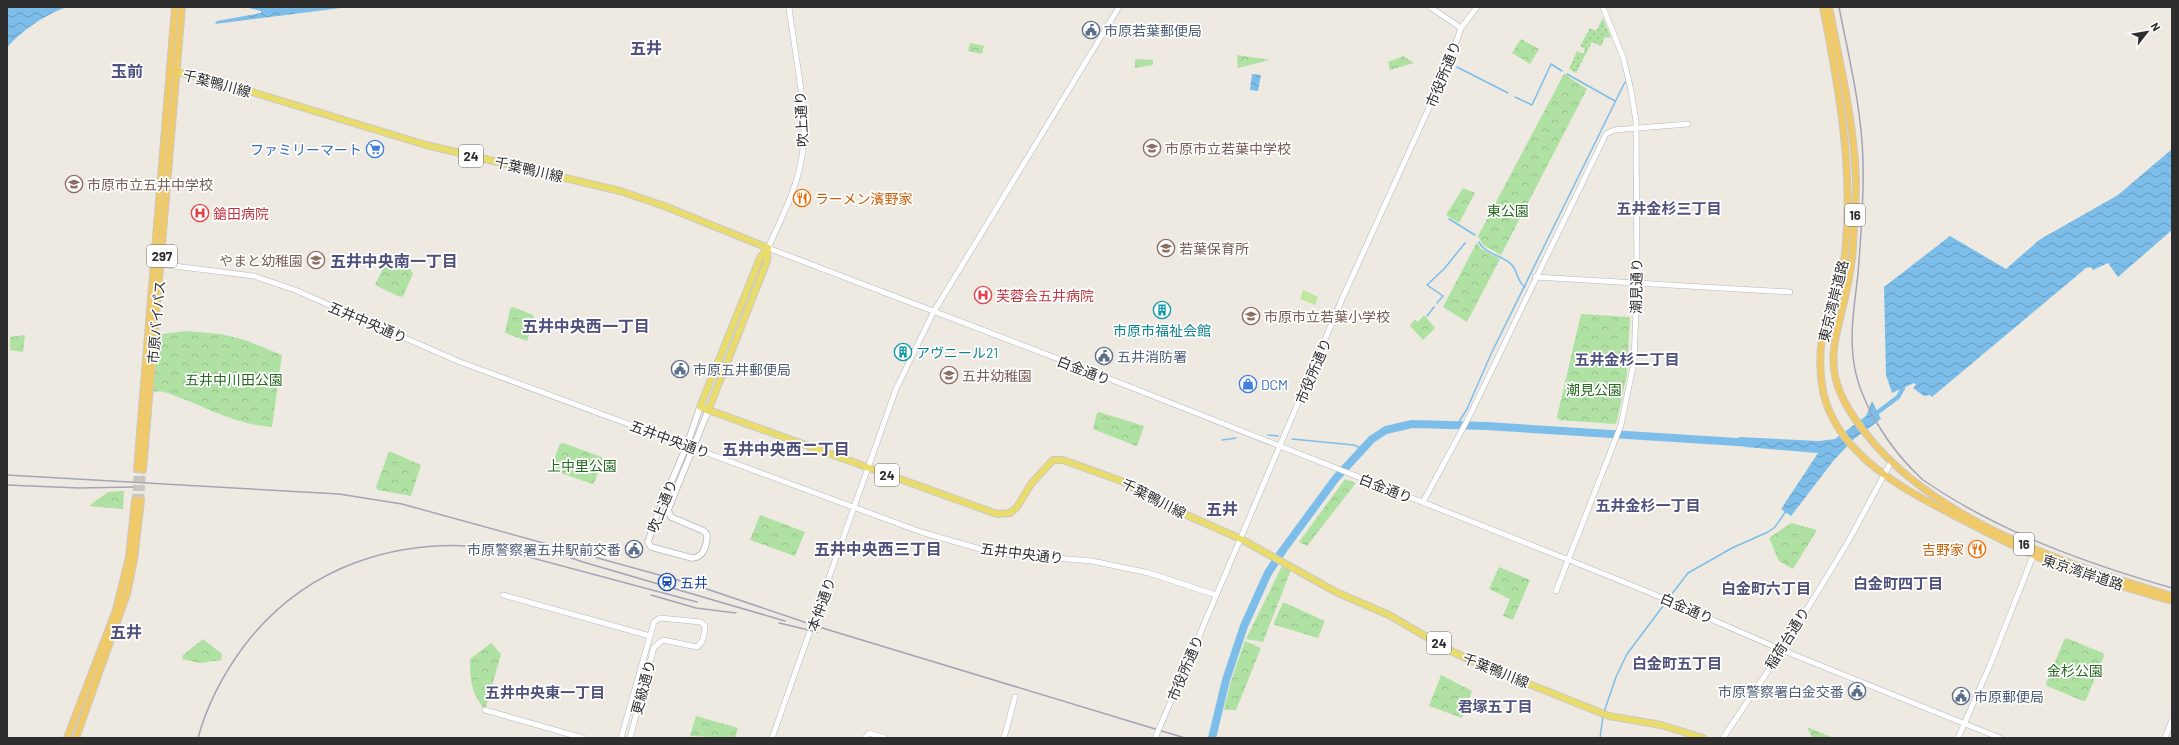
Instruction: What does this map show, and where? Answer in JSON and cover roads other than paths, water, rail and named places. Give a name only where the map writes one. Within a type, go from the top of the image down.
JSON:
[{"type":"highway","name":"市原バイパス","points":[[140,469],[173,71],[172,43],[175,7]]},
{"type":"highway","name":"市原バイパス","points":[[173,71],[179,42],[182,7]]},
{"type":"highway","name":"東京湾岸道路","points":[[1823,7],[1840,96],[1848,179],[1843,268],[1823,332],[1820,362],[1824,395],[1839,429],[1858,453],[1885,474],[1948,512],[2033,556],[2172,601]]},
{"type":"highway","name":"東京湾岸道路","points":[[1829,7],[1847,95],[1856,180],[1852,253],[1846,294],[1834,343],[1833,359],[1840,392],[1854,418],[1891,462],[1914,482],[1950,506],[2005,536],[2064,561],[2172,596]]},
{"type":"highway","points":[[67,738],[116,610],[129,557],[138,500],[134,560],[127,594],[76,738]]},
{"type":"main road","name":"千葉鴨川線","points":[[173,71],[239,88],[426,144],[620,191],[664,206],[768,248]]},
{"type":"main road","name":"吹上通り","points":[[768,248],[767,261],[695,448],[668,510],[671,517],[706,533],[707,536],[703,553],[695,558],[651,547],[648,542],[659,511],[687,445],[700,407],[760,258],[768,248]]},
{"type":"main road","name":"千葉鴨川線","points":[[700,407],[989,512],[1005,514],[1017,508],[1045,467],[1053,460],[1063,460],[1124,482],[1155,501],[1241,539],[1336,592],[1402,621],[1451,651],[1599,713],[1608,716],[1661,725],[1702,738]]},
{"type":"street","name":"吹上通り","points":[[768,248],[793,189],[803,151],[804,133],[789,7]]},
{"type":"street","name":"本仲通り","points":[[772,738],[856,507],[896,389],[932,314],[1119,7]]},
{"type":"street","points":[[1430,7],[1461,28]]},
{"type":"street","name":"市役所通り","points":[[1155,738],[1281,447],[1343,297],[1448,66],[1461,28],[1477,7]]},
{"type":"street","name":"潮見通り","points":[[1556,591],[1621,425],[1634,362],[1637,284],[1636,129],[1634,106],[1626,67],[1615,34],[1603,7]]},
{"type":"street","points":[[1424,502],[1469,417],[1535,277],[1606,134],[1611,131],[1688,124]]},
{"type":"street","name":"白金通り","points":[[768,248],[932,314],[1082,368],[1424,502],[1663,598],[1782,650],[2000,738]]},
{"type":"street","name":"五井中央通り","points":[[158,264],[254,276],[295,290],[460,362],[921,532],[994,553],[1092,561],[1149,573],[1216,595]]},
{"type":"street","points":[[1535,277],[1790,292]]},
{"type":"street","name":"稲荷台通り","points":[[1723,738],[1782,650],[1848,542],[1891,462]]},
{"type":"street","points":[[1958,738],[1990,665],[2033,556]]},
{"type":"street","points":[[503,595],[650,636]]},
{"type":"street","name":"更級通り","points":[[621,738],[654,622],[660,618],[702,622],[705,626],[701,644],[695,648],[663,640],[654,647],[630,738]]},
{"type":"street","points":[[1004,738],[1016,696]]},
{"type":"street","points":[[485,710],[583,738]]},
{"type":"street","points":[[2164,738],[2172,720]]},
{"type":"street","points":[[865,738],[869,733],[885,738]]},
{"type":"water","points":[[7,7],[66,7],[34,24],[20,34],[7,47]]},
{"type":"water","points":[[244,7],[349,7],[215,24],[217,21],[261,13],[261,11]]},
{"type":"water","points":[[1252,74],[1261,75],[1258,91],[1250,90]]},
{"type":"water","points":[[2172,149],[2172,230],[2118,277],[2108,263],[2093,270],[2091,267],[2086,268],[1932,397],[1930,395],[1924,396],[1913,388],[1916,385],[1914,383],[1892,393],[1886,375],[1884,287],[1950,236],[2006,269],[2039,240],[2118,195]]},
{"type":"water","points":[[1872,401],[1881,419],[1854,439],[1834,460],[1791,516],[1781,509],[1818,453],[1745,447],[1739,437],[1819,441],[1835,439],[1866,416]]},
{"type":"waterway","points":[[1515,97],[1532,105],[1551,64],[1562,71]]},
{"type":"waterway","points":[[1457,67],[1508,93]]},
{"type":"waterway","points":[[1567,74],[1615,101]]},
{"type":"waterway","points":[[1457,425],[1467,409],[1491,354],[1625,82]]},
{"type":"waterway","points":[[1449,219],[1475,235]]},
{"type":"waterway","points":[[1479,242],[1485,250],[1504,259],[1512,265],[1520,282],[1525,287]]},
{"type":"waterway","points":[[1437,303],[1443,296],[1427,285],[1444,269],[1465,243]]},
{"type":"waterway","points":[[1427,316],[1434,307]]},
{"type":"waterway","points":[[1874,415],[1898,397],[1903,388]]},
{"type":"waterway","points":[[1212,738],[1226,680],[1244,626],[1268,573],[1336,478],[1372,439],[1386,430],[1412,424],[1486,426],[1753,443]]},
{"type":"waterway","points":[[1268,435],[1278,436]]},
{"type":"waterway","points":[[1222,440],[1236,438]]},
{"type":"waterway","points":[[1292,439],[1354,445],[1363,449]]},
{"type":"waterway","points":[[1668,599],[1688,573],[1732,548],[1768,532],[1775,527],[1786,511]]},
{"type":"waterway","points":[[1604,712],[1616,677],[1627,654],[1666,602]]},
{"type":"waterway","points":[[1600,738],[1603,716]]},
{"type":"tunnel","points":[[135,500],[137,469]]},
{"type":"tunnel","points":[[141,500],[143,470]]},
{"type":"railway","points":[[1839,7],[1858,104],[1862,143],[1863,190],[1861,232],[1852,325],[1852,346],[1856,373],[1868,407],[1899,455],[1923,480],[1952,499],[2012,530],[2075,557],[2172,588]]},
{"type":"railway","points":[[7,475],[339,494],[402,504],[692,584],[819,627],[1185,738]]},
{"type":"railway","points":[[7,485],[79,488],[133,487]]},
{"type":"railway","points":[[198,738],[206,714],[223,678],[244,646],[268,618],[295,595],[324,577],[356,562],[389,553],[423,547],[459,545],[495,548],[697,602]]},
{"type":"railway","points":[[536,546],[583,562],[785,621]]},
{"type":"railway","points":[[651,595],[696,608],[736,613]]},
{"type":"railway","points":[[779,623],[817,632]]},
{"type":"place","name":"市原若葉郵便局","points":[[1091,30]]},
{"type":"place","name":"市原市立若葉中学校","points":[[1152,148]]},
{"type":"place","name":"ファミリーマート","points":[[375,149]]},
{"type":"place","name":"市原市立五井中学校","points":[[74,184]]},
{"type":"place","name":"ラーメン濱野家","points":[[802,198]]},
{"type":"place","name":"鎗田病院","points":[[200,213]]},
{"type":"place","name":"若葉保育所","points":[[1166,248]]},
{"type":"place","name":"やまと幼稚園","points":[[316,260]]},
{"type":"place","name":"芙蓉会五井病院","points":[[983,295]]},
{"type":"place","name":"市原市福祉会館","points":[[1162,310]]},
{"type":"place","name":"市原市立若葉小学校","points":[[1251,316]]},
{"type":"place","name":"アヴニール21","points":[[903,352]]},
{"type":"place","name":"五井消防署","points":[[1104,356]]},
{"type":"place","name":"市原五井郵便局","points":[[680,369]]},
{"type":"place","name":"五井幼稚園","points":[[949,375]]},
{"type":"place","name":"DCM","points":[[1248,384]]},
{"type":"place","name":"市原警察署五井駅前交番","points":[[634,549]]},
{"type":"place","name":"吉野家","points":[[1977,549]]},
{"type":"place","name":"五井","points":[[667,582]]},
{"type":"place","name":"市原警察署白金交番","points":[[1857,691]]},
{"type":"place","name":"市原郵便局","points":[[1961,696]]},
{"type":"district","name":"五井","points":[[646,47]]},
{"type":"district","name":"玉前","points":[[127,70]]},
{"type":"district","name":"五井金杉三丁目","points":[[1669,208]]},
{"type":"district","name":"五井中央南一丁目","points":[[394,260]]},
{"type":"district","name":"五井中央西一丁目","points":[[586,325]]},
{"type":"district","name":"五井金杉二丁目","points":[[1627,359]]},
{"type":"district","name":"五井中央西二丁目","points":[[786,448]]},
{"type":"district","name":"五井金杉一丁目","points":[[1648,505]]},
{"type":"district","name":"五井","points":[[1222,508]]},
{"type":"district","name":"五井中央西三丁目","points":[[878,548]]},
{"type":"district","name":"白金町四丁目","points":[[1898,583]]},
{"type":"district","name":"白金町六丁目","points":[[1766,588]]},
{"type":"district","name":"五井","points":[[126,631]]},
{"type":"district","name":"白金町五丁目","points":[[1677,663]]},
{"type":"district","name":"五井中央東一丁目","points":[[545,692]]},
{"type":"district","name":"君塚五丁目","points":[[1495,706]]},
{"type":"park label","name":"東公園","points":[[1508,210]]},
{"type":"park label","name":"五井中川田公園","points":[[234,379]]},
{"type":"park label","name":"潮見公園","points":[[1594,389]]},
{"type":"park label","name":"上中里公園","points":[[582,465]]},
{"type":"park label","name":"金杉公園","points":[[2075,670]]}]
